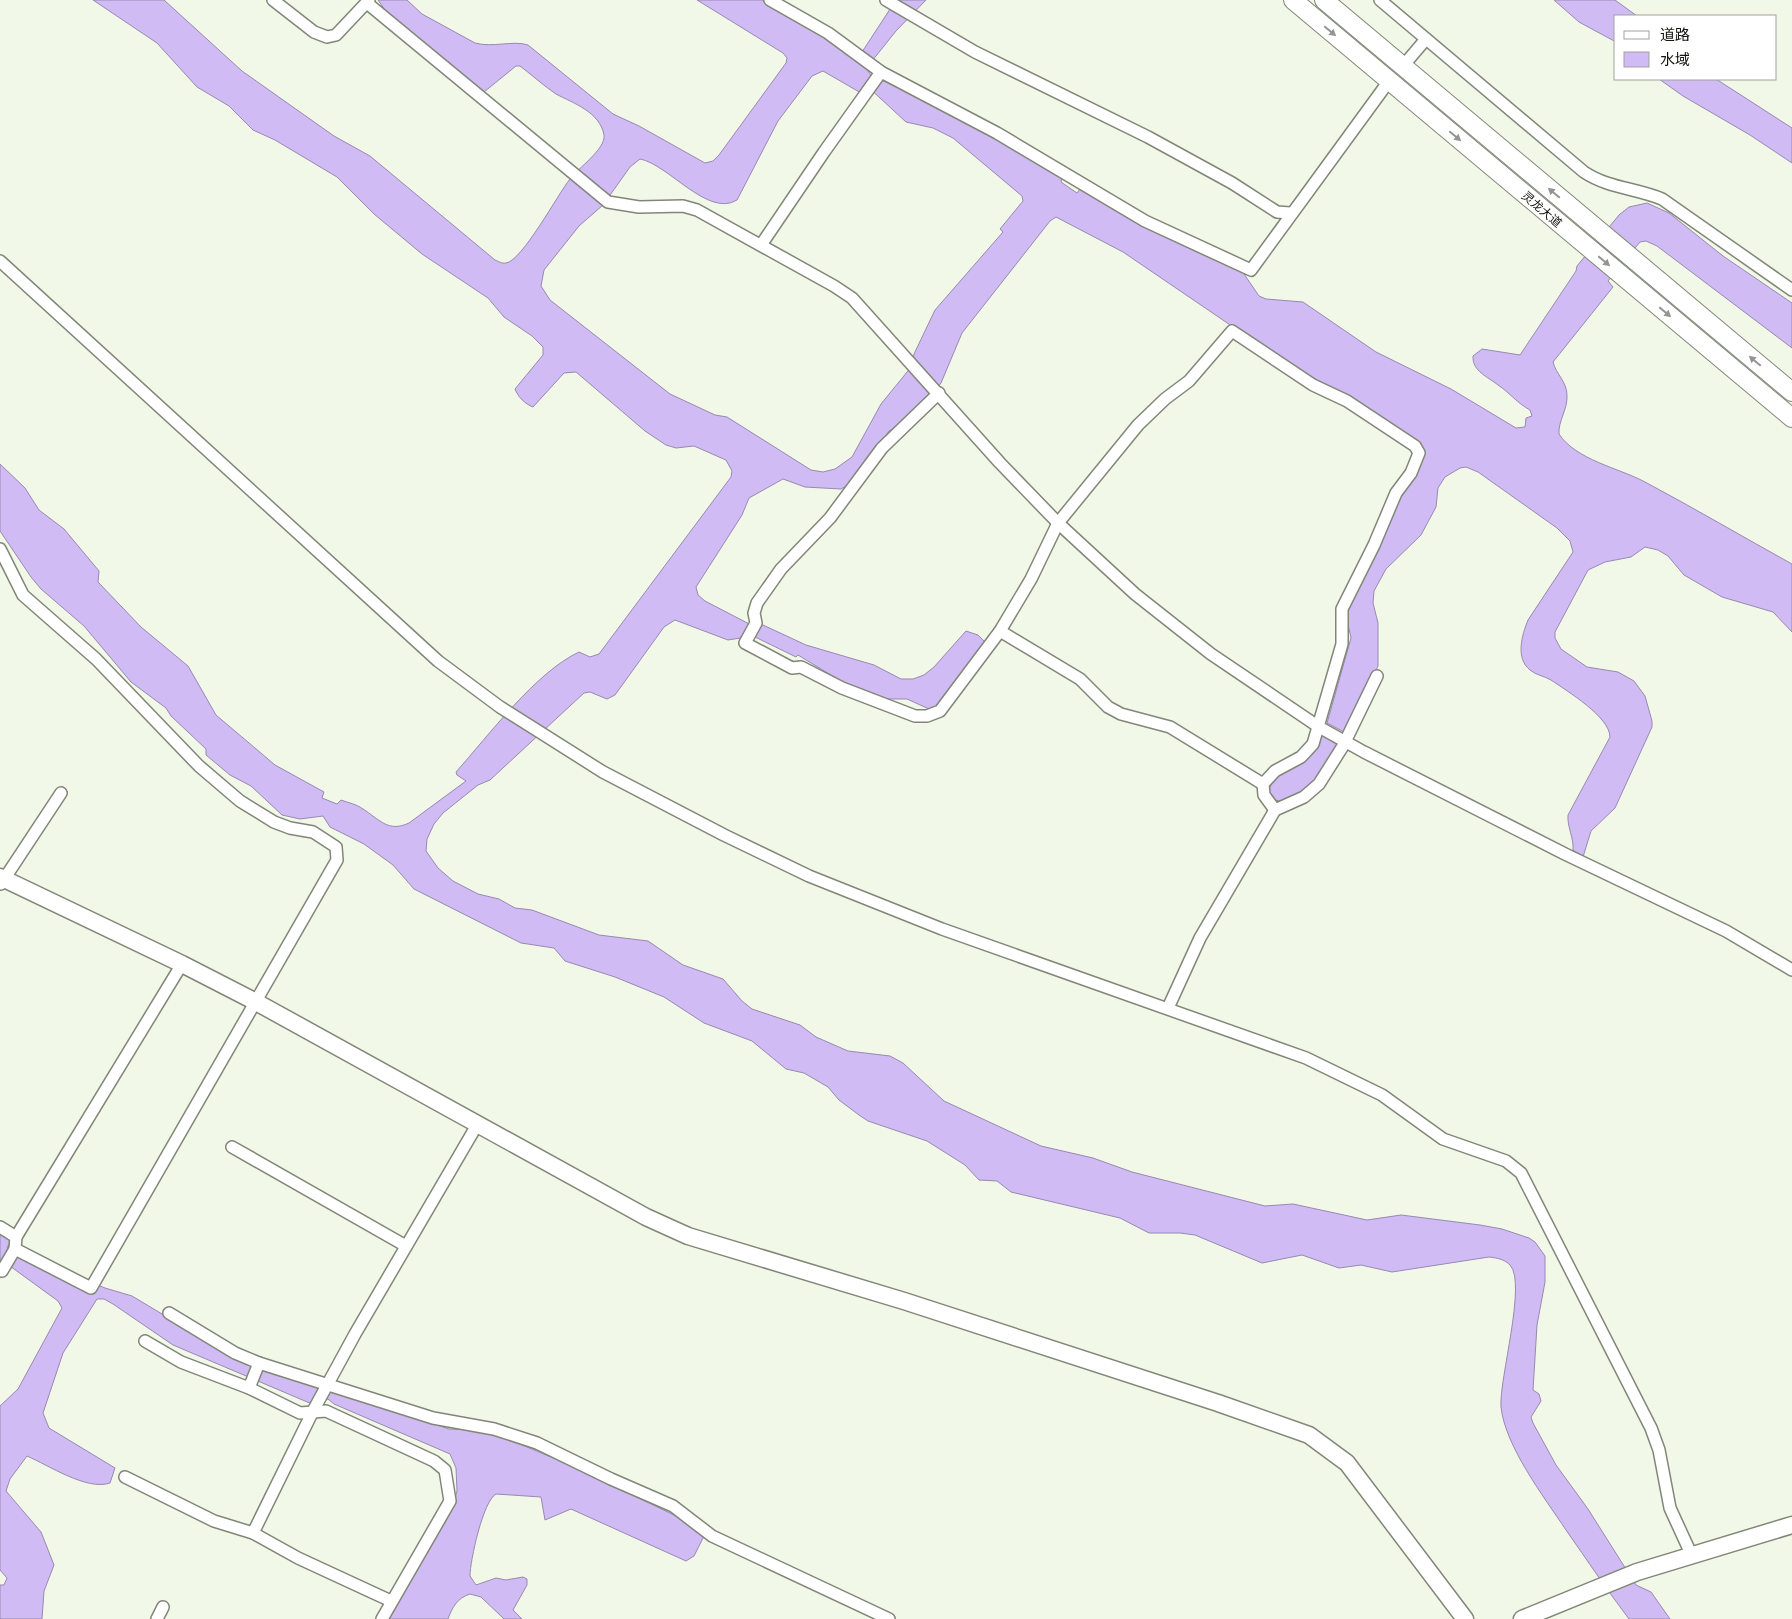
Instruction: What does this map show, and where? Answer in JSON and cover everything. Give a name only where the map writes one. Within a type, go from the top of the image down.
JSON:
[{"type":"main road","name":"灵龙大道","points":[[1293,0],[1792,418]]},
{"type":"main road","name":"灵龙大道","points":[[1324,0],[1792,392]]},
{"type":"street","points":[[273,0],[314,32],[327,37],[336,35],[368,2],[608,202],[639,207],[675,205],[690,207],[852,298],[1006,469],[1058,523],[1135,594],[1176,628],[1319,727],[1494,819],[1726,931],[1792,970]]},
{"type":"street","points":[[770,0],[828,32],[879,75],[997,133],[1145,221],[1251,270],[1290,214],[1389,81]]},
{"type":"street","points":[[1380,0],[1584,172],[1610,185],[1648,193],[1662,199],[1792,290]]},
{"type":"street","points":[[888,1],[975,52],[1189,159],[1277,212],[1290,214]]},
{"type":"street","points":[[1403,66],[1426,39]]},
{"type":"street","points":[[760,245],[879,75]]},
{"type":"street","points":[[0,261],[421,647],[500,707],[603,772],[724,835],[809,876],[942,929],[1251,1036],[1326,1067],[1382,1095],[1443,1139],[1506,1160],[1518,1169],[1651,1428],[1659,1450],[1670,1508],[1692,1556]]},
{"type":"street","points":[[938,392],[882,448],[830,518],[802,545],[782,569],[757,602],[754,613],[756,623],[745,643],[792,668],[801,667],[842,688],[894,710],[921,717],[940,711],[1000,631],[1031,579],[1058,523],[1138,425],[1165,399],[1189,380],[1232,331],[1313,385],[1347,401],[1407,438],[1418,449],[1419,456],[1411,473],[1396,493],[1374,546],[1342,609],[1342,644],[1313,744],[1307,753],[1275,771],[1262,784]]},
{"type":"street","points":[[0,549],[22,595],[96,659],[199,766],[240,801],[274,822],[290,828],[313,832],[336,847],[336,860],[91,1288],[15,1243],[0,1227]]},
{"type":"street","points":[[1000,631],[1080,679],[1108,708],[1121,714],[1170,727],[1262,784],[1264,795],[1275,810]]},
{"type":"street","points":[[1168,1008],[1200,938],[1275,810],[1304,797],[1315,789],[1346,741],[1377,676]]},
{"type":"street","points":[[61,793],[1,881],[182,964],[256,1002],[646,1217],[688,1236],[904,1301],[1218,1403],[1309,1435],[1347,1463],[1465,1619]]},
{"type":"street","points":[[0,1269],[2,1271],[15,1243],[182,964]]},
{"type":"street","points":[[253,1533],[313,1411],[354,1334],[477,1125]]},
{"type":"street","points":[[232,1147],[406,1246]]},
{"type":"street","points":[[169,1313],[235,1353],[259,1363],[433,1418],[494,1429],[537,1443],[611,1479],[673,1506],[712,1536],[889,1619]]},
{"type":"street","points":[[145,1341],[181,1362],[249,1388],[300,1413],[326,1411],[434,1461],[445,1470],[450,1502],[382,1619]]},
{"type":"street","points":[[249,1388],[259,1363]]},
{"type":"street","points":[[125,1477],[214,1520],[253,1533],[298,1558],[391,1601]]},
{"type":"street","points":[[1522,1619],[1637,1572],[1792,1525]]},
{"type":"street","points":[[156,1619],[163,1607]]},
{"type":"water","points":[[93,0],[164,0],[242,71],[334,136],[370,156],[495,260],[506,263],[521,251],[540,226],[570,179],[601,146],[604,135],[601,127],[592,114],[547,88],[520,66],[516,66],[484,92],[385,10],[378,0],[407,0],[422,14],[475,43],[489,45],[516,43],[528,45],[613,114],[639,126],[705,163],[713,161],[719,155],[786,63],[787,58],[783,53],[697,0],[762,0],[816,31],[862,63],[873,78],[897,85],[959,117],[1062,178],[1061,182],[1077,193],[1083,185],[1242,271],[1259,296],[1266,299],[1303,302],[1376,352],[1451,389],[1516,428],[1525,427],[1526,418],[1532,416],[1530,410],[1481,373],[1475,366],[1473,356],[1482,349],[1520,355],[1576,271],[1577,266],[1619,215],[1629,207],[1647,203],[1669,213],[1723,256],[1792,303],[1792,348],[1657,246],[1646,241],[1640,242],[1608,281],[1613,287],[1553,362],[1567,390],[1567,400],[1559,434],[1567,443],[1587,457],[1645,482],[1792,564],[1792,632],[1773,612],[1722,597],[1684,575],[1668,556],[1658,550],[1645,547],[1631,557],[1605,562],[1588,570],[1555,632],[1555,638],[1561,649],[1587,667],[1618,672],[1634,681],[1645,696],[1652,727],[1615,808],[1591,831],[1583,857],[1573,850],[1568,815],[1610,737],[1608,729],[1596,713],[1577,698],[1551,680],[1530,670],[1525,665],[1521,653],[1522,639],[1528,620],[1573,552],[1570,541],[1557,528],[1478,472],[1466,467],[1460,468],[1445,477],[1438,488],[1436,507],[1421,535],[1386,569],[1374,591],[1373,603],[1378,623],[1378,666],[1346,733],[1327,723],[1351,638],[1346,615],[1399,498],[1423,452],[1421,443],[1351,399],[1311,380],[1123,252],[1056,217],[1050,221],[962,333],[941,383],[903,424],[889,431],[853,482],[841,489],[805,487],[783,479],[749,498],[742,515],[696,587],[698,595],[705,601],[757,628],[763,625],[806,645],[874,665],[901,679],[913,679],[924,675],[934,667],[966,631],[978,635],[986,643],[938,707],[929,709],[907,699],[879,699],[849,686],[798,655],[796,657],[753,636],[728,640],[675,620],[664,627],[615,695],[607,699],[590,692],[584,693],[490,780],[478,785],[443,813],[434,824],[427,839],[426,851],[438,868],[453,881],[478,894],[499,899],[515,908],[532,910],[599,935],[648,941],[683,965],[723,979],[742,1001],[752,1009],[800,1025],[816,1037],[848,1051],[890,1056],[903,1063],[944,1101],[1041,1146],[1093,1158],[1132,1172],[1265,1206],[1293,1204],[1367,1220],[1401,1215],[1480,1225],[1502,1229],[1529,1238],[1535,1242],[1545,1256],[1545,1282],[1537,1325],[1533,1390],[1539,1394],[1541,1401],[1531,1417],[1533,1423],[1556,1465],[1588,1509],[1636,1585],[1651,1592],[1670,1619],[1629,1619],[1537,1487],[1510,1438],[1501,1407],[1515,1291],[1514,1275],[1510,1265],[1505,1261],[1489,1257],[1392,1272],[1361,1265],[1339,1268],[1302,1255],[1262,1263],[1195,1235],[1149,1233],[1120,1218],[1011,1192],[997,1181],[979,1180],[965,1165],[927,1141],[868,1121],[839,1100],[828,1087],[804,1073],[786,1069],[752,1041],[704,1023],[664,997],[615,977],[565,961],[554,948],[521,943],[414,889],[393,865],[364,844],[330,827],[323,816],[300,819],[282,815],[251,786],[230,775],[206,755],[206,749],[171,716],[166,708],[131,682],[84,626],[41,589],[0,531],[0,464],[25,488],[39,510],[64,529],[99,571],[98,582],[141,627],[188,666],[216,715],[275,765],[324,792],[322,798],[337,804],[341,800],[360,807],[384,824],[402,826],[409,823],[466,781],[457,775],[456,772],[513,706],[546,674],[579,652],[590,657],[599,654],[731,477],[732,471],[726,460],[694,446],[676,448],[666,445],[645,431],[576,372],[564,373],[533,407],[525,402],[515,389],[543,355],[543,347],[532,336],[504,317],[488,298],[422,254],[374,214],[337,177],[275,140],[253,130],[229,106],[197,87],[157,43]],"holes":[[[823,71],[861,93],[867,86],[906,122],[933,128],[953,138],[1022,196],[1023,201],[1000,229],[1003,232],[935,310],[914,354],[912,366],[881,404],[852,457],[835,469],[823,472],[811,470],[727,417],[715,415],[670,394],[550,300],[541,286],[544,270],[579,226],[603,205],[630,167],[640,159],[663,170],[701,196],[714,202],[726,204],[737,200],[778,121],[812,76]]]},
{"type":"water","points":[[896,0],[926,0],[896,31],[872,61],[862,52]]},
{"type":"water","points":[[1554,0],[1615,0],[1636,15],[1614,15],[1614,41],[1579,22]]},
{"type":"water","points":[[1660,80],[1718,80],[1792,128],[1792,163],[1750,135],[1683,96]]},
{"type":"water","points":[[1321,734],[1339,743],[1318,778],[1305,790],[1284,802],[1275,800],[1268,791],[1275,777]]},
{"type":"water","points":[[0,1233],[11,1240],[7,1248],[105,1288],[132,1296],[234,1357],[449,1429],[476,1430],[513,1441],[577,1468],[676,1516],[704,1536],[694,1556],[686,1561],[571,1509],[545,1520],[541,1497],[496,1494],[491,1499],[482,1519],[472,1558],[470,1576],[476,1585],[496,1578],[506,1580],[523,1577],[527,1579],[527,1585],[513,1610],[522,1619],[504,1619],[481,1597],[470,1594],[456,1604],[448,1619],[389,1619],[406,1583],[452,1508],[457,1491],[456,1468],[450,1454],[334,1404],[328,1399],[312,1404],[173,1345],[113,1304],[104,1299],[97,1299],[63,1353],[43,1413],[49,1428],[115,1468],[110,1483],[101,1485],[68,1476],[27,1456],[10,1479],[6,1491],[41,1532],[54,1565],[44,1591],[42,1619],[0,1619],[0,1585],[4,1585],[7,1578],[0,1570],[0,1406],[18,1389],[62,1308],[58,1301],[3,1261],[0,1263]]}]
